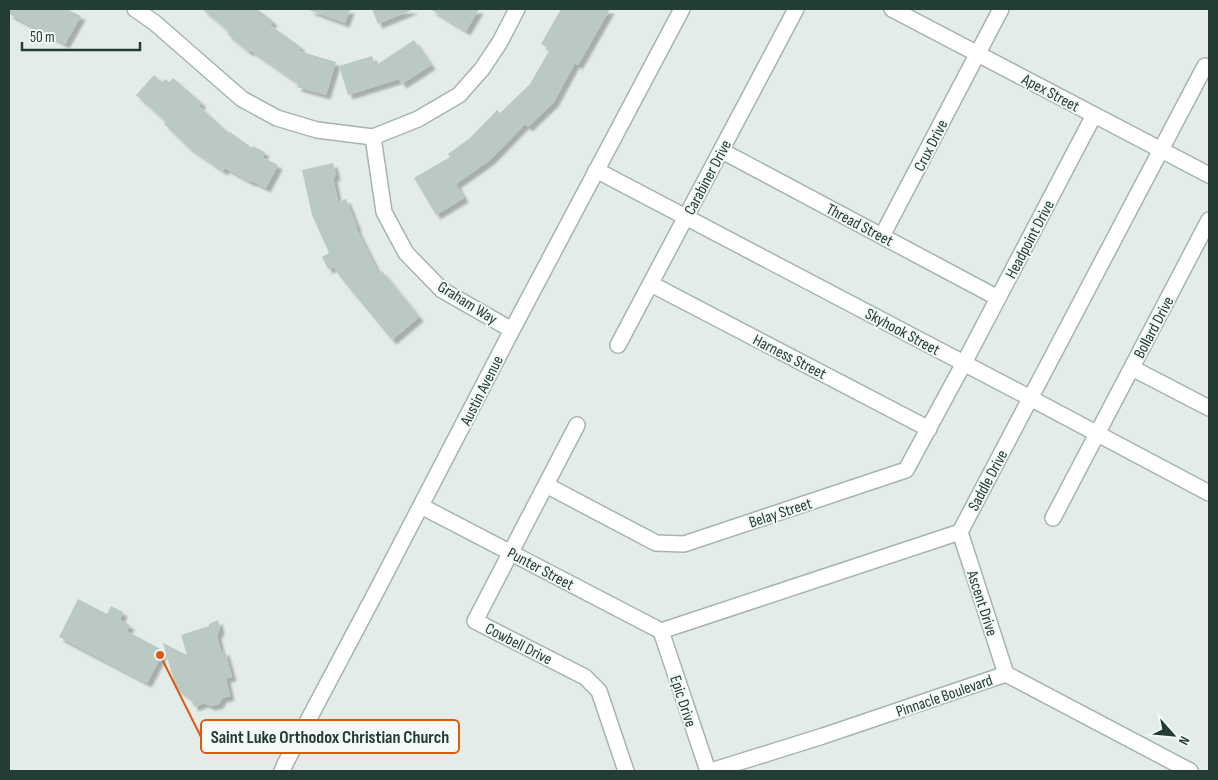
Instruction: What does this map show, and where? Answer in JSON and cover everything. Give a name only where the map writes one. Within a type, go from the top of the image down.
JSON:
[{"type":"street","points":[[135,9],[155,23],[242,99],[276,118],[317,130],[373,137],[418,119],[459,95],[482,69],[496,49],[517,9]]},
{"type":"street","name":"Austin Avenue","points":[[282,771],[682,9]]},
{"type":"street","name":"Carabiner Drive","points":[[618,345],[796,9]]},
{"type":"street","name":"Apex Street","points":[[892,9],[1209,176]]},
{"type":"street","name":"Crux Drive","points":[[882,236],[1001,9]]},
{"type":"street","name":"Saddle Drive","points":[[960,532],[1205,66]]},
{"type":"street","name":"Headpoint Drive","points":[[964,363],[1094,114]]},
{"type":"street","name":"Graham Way","points":[[373,137],[384,212],[406,253],[442,290],[512,330]]},
{"type":"street","name":"Thread Street","points":[[722,151],[998,298]]},
{"type":"street","name":"Skyhook Street","points":[[596,170],[1209,493]]},
{"type":"street","name":"Bollard Drive","points":[[1053,518],[1209,220]]},
{"type":"street","name":"Harness Street","points":[[651,284],[928,429]]},
{"type":"street","name":"Belay Street","points":[[546,485],[656,543],[684,544],[906,470],[964,363]]},
{"type":"street","points":[[1132,368],[1209,408]]},
{"type":"street","name":"Cowbell Drive","points":[[577,425],[476,621],[585,677],[599,691],[626,771]]},
{"type":"street","name":"Punter Street","points":[[422,506],[661,631]]},
{"type":"street","points":[[661,631],[960,532]]},
{"type":"street","name":"Ascent Drive","points":[[960,532],[1006,674]]},
{"type":"street","name":"Epic Drive","points":[[661,631],[710,771]]},
{"type":"street","name":"Pinnacle Boulevard","points":[[710,771],[823,736],[1006,674],[1190,771]]},
{"type":"building","points":[[9,9],[67,9],[81,16],[65,44],[9,14]]},
{"type":"building","points":[[202,9],[257,9],[273,21],[270,25],[301,47],[299,51],[336,62],[326,95],[297,87],[298,83],[250,50],[249,52],[227,34],[229,31]]},
{"type":"building","points":[[309,9],[350,9],[345,23]]},
{"type":"building","points":[[372,9],[414,9],[378,24]]},
{"type":"building","points":[[430,9],[479,9],[466,31]]},
{"type":"building","points":[[561,9],[610,9],[578,65],[575,63],[554,102],[528,127],[525,124],[490,160],[456,184],[464,198],[436,215],[414,178],[450,157],[448,154],[470,138],[497,110],[500,113],[530,84],[550,49],[541,44]]},
{"type":"building","points":[[414,40],[431,65],[402,84],[399,79],[348,95],[339,66],[372,56],[375,66]]},
{"type":"building","points":[[154,75],[162,82],[166,79],[169,82],[173,78],[202,103],[199,106],[229,133],[252,148],[253,146],[265,152],[262,157],[278,165],[266,188],[225,168],[223,171],[188,147],[164,124],[166,122],[136,95]]},
{"type":"building","points":[[333,163],[336,176],[333,177],[338,202],[346,199],[356,228],[379,274],[382,271],[419,317],[392,340],[340,277],[334,267],[328,269],[322,257],[329,253],[312,215],[302,170]]},
{"type":"building","points":[[78,599],[107,614],[111,606],[123,612],[120,620],[130,625],[127,631],[164,651],[147,683],[59,637]]},
{"type":"building","points":[[218,620],[220,629],[217,635],[221,652],[225,651],[232,677],[226,678],[230,696],[222,698],[219,704],[211,706],[204,703],[194,707],[191,699],[176,688],[163,643],[187,655],[181,635],[209,626],[209,624]]},
{"type":"place","name":"Saint Luke Orthodox Christian Church","points":[[160,655]]}]
